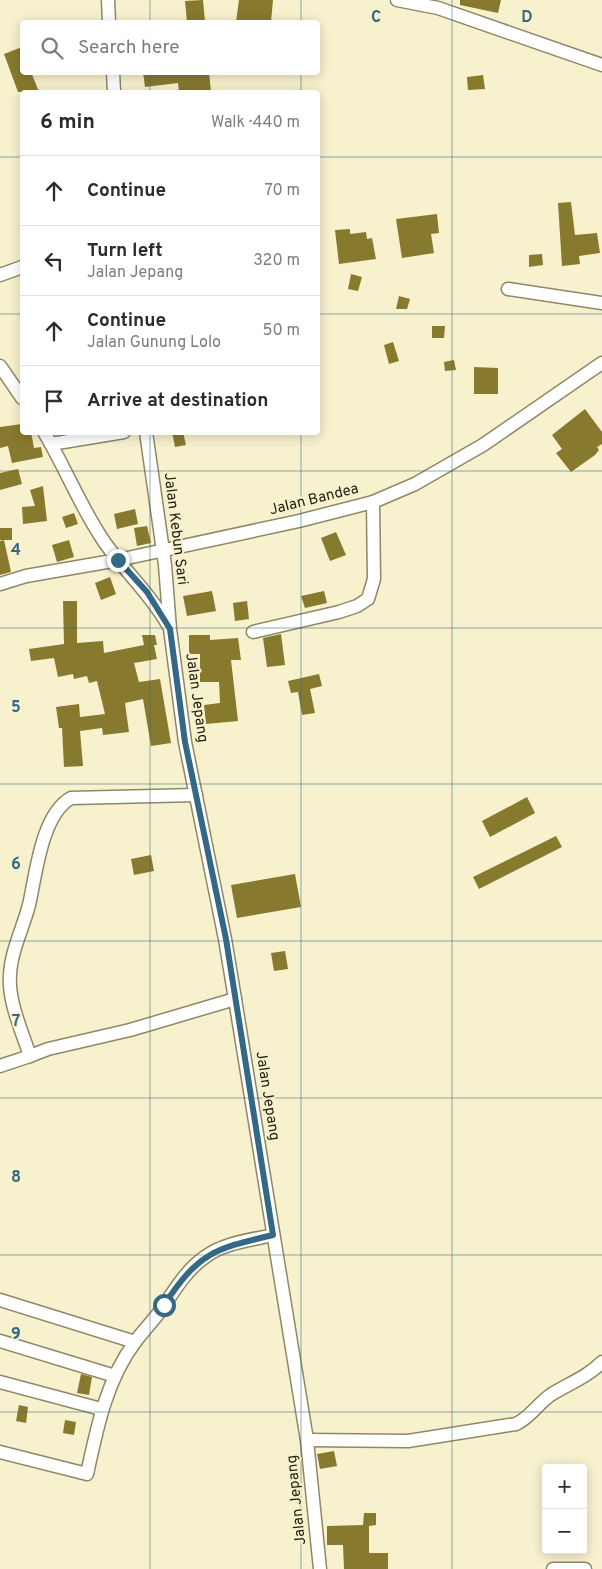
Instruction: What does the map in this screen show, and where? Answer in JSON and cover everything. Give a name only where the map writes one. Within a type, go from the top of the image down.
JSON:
[{"type":"street","points":[[108,0],[109,20]]},
{"type":"street","points":[[397,0],[438,8],[602,65]]},
{"type":"street","points":[[113,75],[114,90]]},
{"type":"street","points":[[0,275],[20,268]]},
{"type":"street","points":[[508,289],[602,303]]},
{"type":"street","name":"Jalan Bandea","points":[[0,584],[26,576],[163,551],[299,521],[373,502],[415,484],[483,445],[602,363]]},
{"type":"street","points":[[0,366],[20,395]]},
{"type":"street","points":[[46,435],[102,538],[118,560],[147,592],[170,629]]},
{"type":"street","points":[[51,444],[106,435]]},
{"type":"street","name":"Jalan Kebun Sari","points":[[146,435],[163,551],[170,629]]},
{"type":"street","points":[[253,632],[339,612],[357,606],[368,599],[374,579],[373,502]]},
{"type":"street","name":"Jalan Jepang","points":[[170,629],[185,742],[226,939],[307,1440],[320,1569]]},
{"type":"street","points":[[30,1056],[11,996],[10,975],[29,904],[39,854],[46,834],[55,817],[65,802],[71,798],[196,795]]},
{"type":"street","points":[[0,1066],[48,1049],[130,1030],[235,999]]},
{"type":"street","points":[[0,1452],[86,1474],[101,1408],[115,1376],[135,1342],[176,1288],[205,1256],[224,1248],[273,1235]]},
{"type":"street","points":[[0,1300],[135,1342]]},
{"type":"street","points":[[0,1341],[115,1376]]},
{"type":"street","points":[[307,1440],[408,1441],[516,1424],[528,1418],[538,1404],[590,1374],[602,1362]]},
{"type":"street","points":[[0,1382],[101,1408]]},
{"type":"street","points":[[553,1569],[586,1569]]},
{"type":"building","points":[[203,0],[205,20],[187,20],[185,1]]},
{"type":"building","points":[[239,0],[273,0],[271,20],[236,20]]},
{"type":"building","points":[[460,0],[501,0],[498,13],[460,5]]},
{"type":"building","points":[[20,48],[20,75],[32,75],[38,90],[20,90],[18,92],[4,54]]},
{"type":"building","points":[[143,75],[209,75],[211,90],[179,90],[178,83],[145,87]]},
{"type":"building","points":[[483,75],[485,89],[468,90],[467,77]]},
{"type":"building","points":[[571,202],[575,235],[597,233],[600,253],[579,256],[580,264],[562,266],[558,203]]},
{"type":"building","points":[[437,214],[439,233],[431,234],[434,253],[402,258],[396,219]]},
{"type":"building","points":[[350,229],[350,234],[366,232],[367,239],[372,238],[376,259],[339,264],[335,230]]},
{"type":"building","points":[[542,254],[543,265],[529,267],[529,255]]},
{"type":"building","points":[[351,274],[362,277],[358,291],[348,289]]},
{"type":"building","points":[[399,296],[410,299],[407,309],[396,309]]},
{"type":"building","points":[[432,326],[445,326],[444,338],[432,338]]},
{"type":"building","points":[[393,342],[399,361],[389,364],[384,345]]},
{"type":"building","points":[[454,360],[456,370],[445,371],[444,362]]},
{"type":"building","points":[[474,367],[498,368],[498,394],[474,394]]},
{"type":"building","points":[[585,409],[602,432],[602,444],[597,447],[599,450],[595,455],[571,472],[556,453],[562,449],[552,435]]},
{"type":"building","points":[[20,424],[20,435],[32,435],[34,448],[41,447],[43,457],[12,463],[8,446],[0,448],[0,427]]},
{"type":"building","points":[[173,435],[184,435],[186,445],[175,447]]},
{"type":"building","points":[[18,469],[22,484],[0,490],[0,473]]},
{"type":"building","points":[[43,486],[47,521],[23,524],[22,507],[35,506],[30,490]]},
{"type":"building","points":[[135,509],[138,524],[117,529],[114,514]]},
{"type":"building","points":[[74,513],[78,524],[66,528],[62,517]]},
{"type":"building","points":[[147,526],[151,543],[137,546],[134,528]]},
{"type":"building","points":[[0,528],[12,528],[12,540],[0,540]]},
{"type":"building","points":[[336,532],[346,555],[330,561],[321,538]]},
{"type":"building","points":[[4,540],[11,572],[0,575],[0,541]]},
{"type":"building","points":[[69,540],[74,557],[57,562],[52,545]]},
{"type":"building","points":[[110,577],[116,594],[101,600],[95,583]]},
{"type":"building","points":[[212,591],[216,611],[187,616],[183,596]]},
{"type":"building","points":[[324,591],[327,603],[305,608],[301,596]]},
{"type":"building","points":[[63,601],[77,601],[77,643],[103,641],[104,653],[144,645],[142,635],[155,635],[157,645],[154,645],[157,659],[134,663],[139,682],[160,679],[171,743],[151,746],[143,699],[125,703],[129,732],[103,735],[102,728],[80,731],[83,766],[64,767],[62,728],[59,728],[56,707],[79,704],[80,717],[105,714],[97,681],[89,683],[87,676],[74,679],[73,674],[58,677],[54,658],[31,661],[29,649],[64,644]]},
{"type":"building","points":[[247,601],[249,619],[235,621],[233,603]]},
{"type":"building","points":[[281,634],[285,665],[267,667],[263,638]]},
{"type":"building","points":[[189,635],[210,635],[210,640],[238,638],[241,660],[231,660],[238,721],[206,724],[204,705],[220,703],[219,682],[200,682],[200,654],[189,654]]},
{"type":"building","points":[[319,674],[322,686],[310,689],[315,713],[302,715],[298,692],[291,693],[288,681]]},
{"type":"building","points":[[527,797],[535,813],[490,837],[482,821]]},
{"type":"building","points":[[556,836],[562,847],[479,889],[473,877]]},
{"type":"building","points":[[151,855],[154,871],[134,875],[131,859]]},
{"type":"building","points":[[295,874],[301,907],[237,918],[231,885]]},
{"type":"building","points":[[285,951],[288,969],[274,971],[271,953]]},
{"type":"building","points":[[81,1374],[92,1377],[89,1395],[77,1393]]},
{"type":"building","points":[[19,1405],[28,1407],[26,1423],[16,1421]]},
{"type":"building","points":[[65,1420],[76,1422],[74,1435],[63,1433]]},
{"type":"building","points":[[334,1451],[337,1466],[320,1469],[317,1454]]},
{"type":"building","points":[[364,1513],[376,1513],[376,1525],[369,1526],[369,1553],[388,1553],[388,1569],[344,1569],[343,1545],[327,1545],[327,1526],[363,1525]]},
{"type":"route","points":[[118,560],[147,592],[170,629],[185,742],[226,939],[273,1235],[217,1250],[205,1256],[192,1268],[164,1305]]}]
